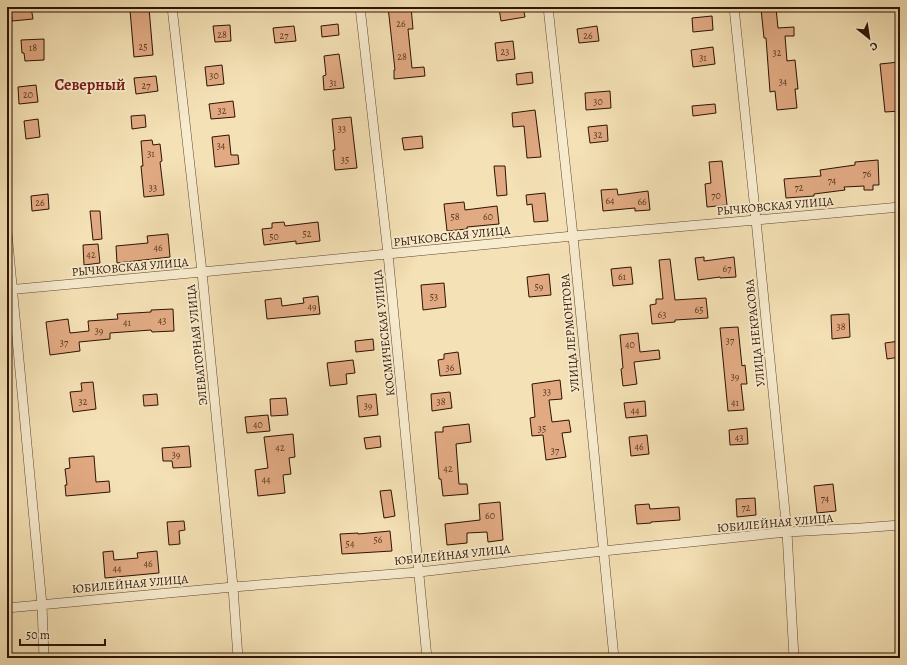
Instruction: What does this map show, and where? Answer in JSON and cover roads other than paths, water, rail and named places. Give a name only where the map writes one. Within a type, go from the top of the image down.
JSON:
[{"type":"street","name":"ЭЛЕВАТОРНАЯ УЛИЦА","points":[[172,7],[202,272],[233,587],[238,658]]},
{"type":"street","name":"КОСМИЧЕСКАЯ УЛИЦА","points":[[360,7],[388,254],[427,658]]},
{"type":"street","name":"УЛИЦА ЛЕРМОНТОВА","points":[[548,7],[573,236],[614,658]]},
{"type":"street","name":"УЛИЦА НЕКРАСОВА","points":[[734,7],[787,532],[794,658]]},
{"type":"street","name":"РЫЧКОВСКАЯ УЛИЦА","points":[[10,289],[900,206]]},
{"type":"street","points":[[7,232],[10,289],[42,604],[44,658]]},
{"type":"street","name":"ЮБИЛЕЙНАЯ УЛИЦА","points":[[7,608],[233,587],[419,572],[787,532],[900,525]]},
{"type":"district","name":"Северный","points":[[90,84]]}]
